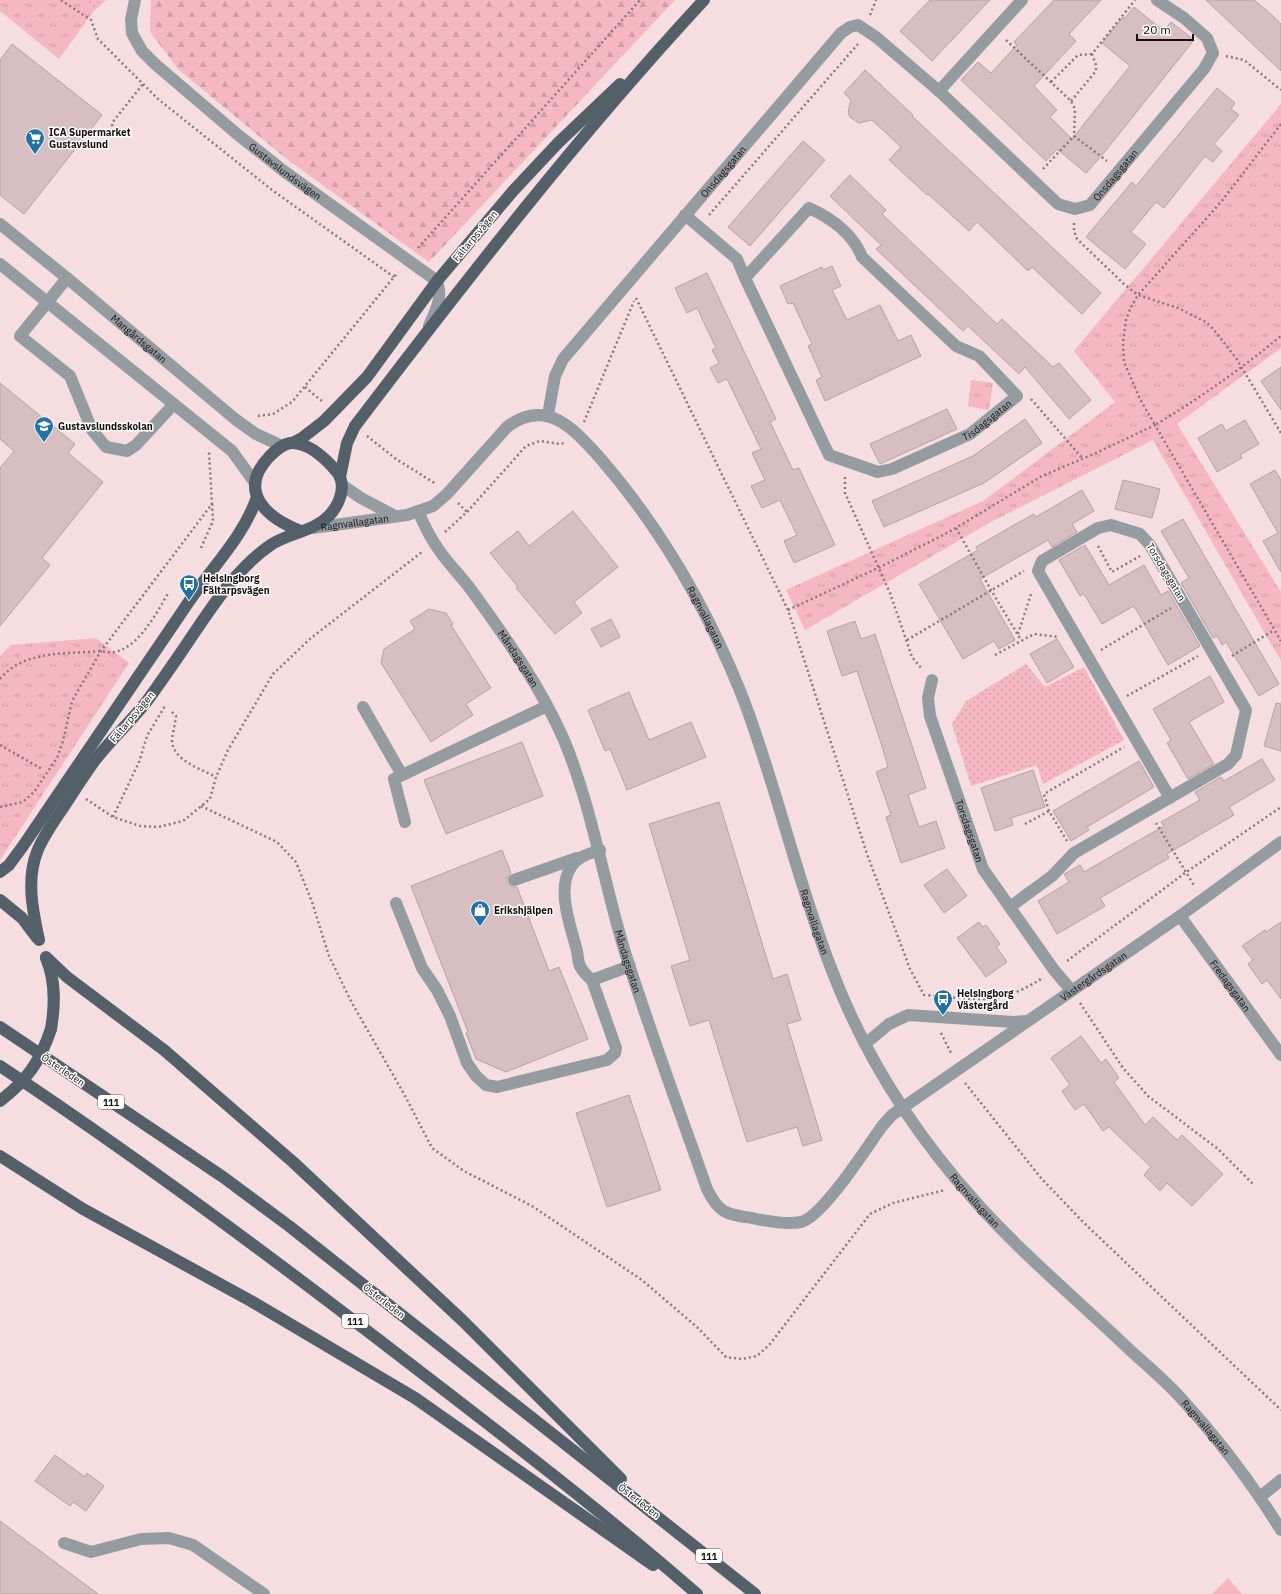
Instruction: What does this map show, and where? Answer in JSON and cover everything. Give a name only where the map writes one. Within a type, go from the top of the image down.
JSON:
[{"type":"main road","name":"Fältarpsvägen","points":[[341,481],[344,454],[355,426],[426,332],[558,167],[669,38],[704,0]]},
{"type":"main road","name":"Fältarpsvägen","points":[[287,445],[312,431],[367,377],[437,281],[512,191],[669,38]]},
{"type":"main road","points":[[287,445],[301,445],[317,453],[341,481],[338,502],[334,510],[313,528],[301,531],[290,527],[273,517],[261,505],[257,498],[255,484],[263,464],[287,445]]},
{"type":"main road","name":"Fältarpsvägen","points":[[0,872],[9,865],[23,846],[189,601],[235,540],[252,511],[257,498]]},
{"type":"main road","name":"Fältarpsvägen","points":[[39,940],[32,905],[32,877],[37,852],[55,820],[93,762],[146,702],[224,590],[241,569],[272,544],[301,531]]},
{"type":"main road","points":[[0,900],[22,918],[39,940],[50,968],[54,988],[55,1009],[52,1029],[44,1051],[33,1070],[18,1087],[0,1102]]},
{"type":"main road","points":[[46,957],[67,977],[164,1050],[293,1162],[463,1321],[662,1519]]},
{"type":"main road","name":"Österleden","points":[[0,1027],[229,1182],[295,1231],[662,1519],[755,1594]]},
{"type":"main road","name":"111","points":[[0,1066],[63,1108],[274,1259],[554,1474],[696,1594]]},
{"type":"main road","points":[[0,1156],[83,1208],[251,1301],[415,1398],[696,1594]]},
{"type":"street","name":"Gustavslundsvägen","points":[[136,0],[132,20],[132,33],[142,51],[155,64],[285,172],[437,281]]},
{"type":"street","points":[[939,91],[1022,0]]},
{"type":"street","points":[[1157,0],[1184,18],[1207,38],[1213,53]]},
{"type":"street","name":"Onsdagsgatan","points":[[548,415],[555,376],[563,360],[841,32],[858,25],[865,28]]},
{"type":"street","points":[[865,28],[939,91],[1058,204],[1075,210]]},
{"type":"street","name":"Onsdagsgatan","points":[[1075,210],[1090,205],[1204,69],[1213,53]]},
{"type":"street","name":"Tisdagsgatan","points":[[685,215],[737,260],[745,278],[829,455],[847,463],[878,472],[892,469],[970,434],[1018,396],[979,356],[956,346],[873,268],[862,257],[856,243],[826,216],[809,208],[745,278]]},
{"type":"street","name":"Mangårdsgatan","points":[[0,224],[67,278],[235,419],[256,434],[287,445]]},
{"type":"street","points":[[0,264],[218,440],[238,458],[255,484]]},
{"type":"street","points":[[67,278],[20,336],[70,376],[92,430],[106,447],[127,451],[136,445],[173,405]]},
{"type":"street","points":[[426,332],[439,303],[440,291],[437,281]]},
{"type":"street","name":"Ragnvallagatan","points":[[313,528],[395,516],[433,506],[447,494],[507,427],[515,421],[528,415],[548,415],[574,432],[613,474],[658,534],[712,629],[741,694],[781,811],[802,886],[831,969],[850,1016],[903,1107],[942,1162],[963,1187],[1026,1252],[1177,1394],[1219,1442],[1260,1497],[1281,1530]]},
{"type":"street","name":"Ragnvallagatan","points":[[341,481],[395,516]]},
{"type":"street","name":"Måndagsgatan","points":[[418,511],[434,543],[496,624],[547,706],[564,740],[581,786],[600,850],[624,948],[707,1189],[714,1203],[727,1214],[760,1220],[801,1222],[821,1208],[883,1124],[903,1107]]},
{"type":"street","name":"Torsdagsgatan","points":[[1010,907],[1052,876],[1074,853],[1228,764],[1236,755],[1246,710],[1153,549],[1140,534],[1111,526],[1098,528],[1040,566]]},
{"type":"street","points":[[1040,566],[1077,639],[1170,798]]},
{"type":"street","name":"Torsdagsgatan","points":[[932,680],[928,698],[930,716],[983,869],[1054,970],[1071,990]]},
{"type":"street","points":[[405,822],[394,779],[547,706]]},
{"type":"street","points":[[363,707],[402,775]]},
{"type":"street","name":"Västergårdsgatan","points":[[903,1107],[1180,916],[1281,842]]},
{"type":"street","points":[[514,880],[600,850]]},
{"type":"street","points":[[396,903],[422,968],[437,990],[450,1016],[467,1063],[476,1076],[486,1085],[497,1087],[607,1060],[615,1053],[616,1048],[592,980],[584,974],[579,965],[566,908],[564,888],[567,874],[578,858]]},
{"type":"street","name":"Fredagsgatan","points":[[1180,916],[1281,1055]]},
{"type":"street","points":[[592,980],[630,966]]},
{"type":"street","points":[[865,1044],[889,1024],[900,1018],[913,1015],[1013,1022],[1028,1020]]},
{"type":"street","points":[[1260,1497],[1281,1480]]},
{"type":"street","points":[[64,1543],[91,1552],[141,1539],[169,1538],[192,1545],[264,1594]]},
{"type":"path","points":[[61,0],[91,20],[98,38],[158,99],[272,190],[394,277]]},
{"type":"path","points":[[235,419],[239,415],[262,416],[273,414],[292,402],[408,260],[640,0]]},
{"type":"path","points":[[699,227],[860,42],[876,0]]},
{"type":"path","points":[[1051,82],[1078,55],[1092,54],[1136,0]]},
{"type":"path","points":[[996,30],[1072,100],[1075,109],[1074,136],[1032,180]]},
{"type":"path","points":[[1213,53],[1244,60],[1281,90]]},
{"type":"path","points":[[1072,100],[1096,71],[1096,65],[1092,54]]},
{"type":"path","points":[[113,136],[112,123],[143,84]]},
{"type":"path","points":[[1281,124],[1221,202],[1138,295],[1126,320],[1124,342],[1124,362],[1140,399],[1281,641]]},
{"type":"path","points":[[1074,136],[1119,170]]},
{"type":"path","points":[[1075,210],[1074,231],[1077,239],[1124,284],[1138,295],[1178,308],[1206,322],[1224,340],[1281,433]]},
{"type":"path","points":[[80,796],[113,817],[140,826],[158,827],[183,821],[210,799],[216,776],[228,750],[273,674],[316,633],[434,543],[467,512],[526,446],[540,441],[560,444],[584,422],[589,413],[635,298],[641,292]]},
{"type":"path","points":[[635,298],[788,610],[867,854],[910,969],[924,995],[964,1082],[1041,1178],[1062,1200],[1281,1410]]},
{"type":"path","points":[[788,610],[878,568],[956,528],[1042,476],[1083,459],[1155,425],[1197,399],[1241,368],[1281,336]]},
{"type":"path","points":[[305,387],[334,411]]},
{"type":"path","points":[[1018,396],[1030,397],[1083,459]]},
{"type":"path","points":[[355,426],[396,459],[431,480],[467,512]]},
{"type":"path","points":[[201,548],[213,521],[208,452],[218,440]]},
{"type":"path","points":[[847,463],[844,486],[845,493],[890,593],[912,657],[932,680]]},
{"type":"path","points":[[0,807],[23,802],[34,792],[57,758],[63,741],[72,701],[101,651],[212,504]]},
{"type":"path","points":[[956,528],[990,590],[1022,640]]},
{"type":"path","points":[[1090,533],[1112,572],[1153,549]]},
{"type":"path","points":[[907,640],[990,590],[1040,566]]},
{"type":"path","points":[[1018,634],[1040,566]]},
{"type":"path","points":[[0,679],[7,671],[30,658],[101,651],[108,654],[116,652],[134,643],[145,631],[169,592]]},
{"type":"path","points":[[1088,657],[1183,601]]},
{"type":"path","points":[[1219,664],[1274,630]]},
{"type":"path","points":[[995,655],[1034,634],[1077,639]]},
{"type":"path","points":[[1115,703],[1211,649]]},
{"type":"path","points":[[113,817],[139,762],[147,736],[165,706]]},
{"type":"path","points":[[172,712],[176,716],[172,742],[178,756],[191,765],[216,776]]},
{"type":"path","points":[[1074,853],[1049,811],[1044,794],[1136,739]]},
{"type":"path","points":[[0,745],[42,769]]},
{"type":"path","points":[[201,806],[276,842],[296,862],[312,902],[329,956],[352,1003],[404,1094],[432,1148],[464,1171],[532,1206],[642,1280],[698,1328],[726,1357],[742,1359],[757,1356],[770,1344],[870,1214],[893,1203],[922,1195],[963,1187]]},
{"type":"path","points":[[924,995],[981,1000],[996,999],[1015,994],[1054,970],[1185,873],[1281,808]]},
{"type":"path","points":[[1025,824],[1049,811]]},
{"type":"path","points":[[1148,811],[1185,873]]},
{"type":"path","points":[[1071,990],[1123,1068],[1148,1096],[1218,1149],[1253,1184]]},
{"type":"green space","points":[[0,0],[81,0],[94,11],[59,59],[0,11]]},
{"type":"green space","points":[[81,0],[106,0],[94,11]]},
{"type":"green space","points":[[151,0],[675,0],[429,262],[288,160],[179,70],[150,32]]},
{"type":"green space","points":[[1281,104],[1281,348],[1177,424],[1281,592],[1281,661],[1153,440],[989,523],[805,630],[786,590],[983,501],[1115,402],[1074,351]]},
{"type":"green space","points":[[971,380],[993,383],[989,410],[968,406]]},
{"type":"green space","points":[[96,638],[129,663],[0,860],[0,656],[11,645]]},
{"type":"green space","points":[[1026,664],[1045,687],[1084,667],[1124,740],[1043,784],[1037,765],[971,786],[952,724],[966,701]]},
{"type":"green space","points":[[1228,1578],[1242,1594],[1212,1594]]},
{"type":"building","points":[[930,0],[990,0],[932,61],[900,31]]},
{"type":"building","points":[[1054,0],[1101,0],[1069,34],[1076,41],[1034,86],[1057,110],[1050,117],[1072,139],[1130,66],[1102,43],[1123,17],[1124,19],[1134,7],[1160,28],[1161,26],[1165,29],[1171,22],[1194,40],[1103,154],[1086,173],[1057,149],[1046,161],[961,80],[978,62],[991,73],[1017,45],[1014,42]]},
{"type":"building","points":[[1206,0],[1254,0],[1271,14],[1281,24],[1281,71]]},
{"type":"building","name":"ICA Supermarket Gustavslund","points":[[12,44],[102,115],[24,214],[0,195],[0,60]]},
{"type":"building","points":[[865,70],[1101,293],[1082,314],[1032,267],[1028,271],[977,222],[969,231],[889,160],[901,147],[872,120],[859,123],[850,117],[848,112],[851,100],[844,93]]},
{"type":"building","points":[[1217,88],[1235,103],[1231,109],[1239,115],[1214,144],[1222,151],[1213,162],[1205,156],[1164,208],[1156,202],[1131,232],[1146,244],[1125,269],[1086,237],[1132,182],[1136,186]]},
{"type":"building","points":[[803,141],[825,160],[750,246],[728,227]]},
{"type":"building","points":[[850,175],[886,210],[882,214],[997,324],[1002,319],[1053,367],[1059,363],[1091,400],[1069,419],[1025,367],[1019,374],[968,326],[963,331],[876,249],[881,245],[830,196]]},
{"type":"building","points":[[832,266],[841,286],[832,290],[847,320],[880,305],[898,341],[911,335],[921,356],[825,401],[816,380],[822,377],[808,346],[812,344],[793,303],[788,304],[780,286],[822,267],[823,270]]},
{"type":"building","points":[[707,273],[776,419],[770,422],[793,470],[799,468],[835,545],[794,563],[784,541],[797,535],[780,500],[762,508],[751,486],[765,480],[752,453],[761,449],[728,381],[726,379],[718,383],[710,368],[719,363],[712,350],[716,348],[697,308],[687,313],[675,288]]},
{"type":"building","points":[[1281,367],[1281,410],[1261,381]]},
{"type":"building","points":[[0,383],[75,444],[68,453],[103,482],[42,558],[50,565],[0,626],[0,468],[14,451],[0,439]]},
{"type":"building","points":[[947,409],[957,429],[880,464],[870,444]]},
{"type":"building","points":[[1025,419],[1042,443],[984,483],[884,527],[872,501],[973,456]]},
{"type":"building","points":[[1245,420],[1259,444],[1240,455],[1242,458],[1217,472],[1198,438],[1222,424],[1226,431]]},
{"type":"building","points":[[1275,470],[1281,480],[1281,572],[1263,541],[1278,533],[1250,484]]},
{"type":"building","points":[[1123,480],[1160,489],[1152,518],[1115,509]]},
{"type":"building","points":[[1082,490],[1094,511],[1072,524],[1077,532],[1052,547],[1048,540],[980,579],[1015,640],[999,649],[994,641],[963,659],[919,584],[978,550],[976,547],[1014,525],[1034,514],[1036,517]]},
{"type":"building","points":[[573,511],[618,567],[574,602],[582,613],[555,634],[516,588],[518,587],[490,553],[518,531],[529,546]]},
{"type":"building","points":[[1183,519],[1279,684],[1259,696],[1226,642],[1222,645],[1217,636],[1213,638],[1181,583],[1189,578],[1161,531]]},
{"type":"building","points":[[1085,545],[1109,585],[1144,565],[1161,595],[1168,591],[1200,646],[1168,665],[1134,606],[1102,624],[1084,594],[1080,596],[1059,560]]},
{"type":"building","points":[[429,609],[446,613],[453,624],[451,625],[491,688],[466,704],[473,715],[431,742],[381,663],[384,649],[415,629],[410,621]]},
{"type":"building","points":[[611,619],[620,637],[601,647],[591,629]]},
{"type":"building","points":[[855,621],[861,639],[875,634],[926,788],[908,795],[919,827],[936,821],[945,848],[901,863],[886,817],[891,815],[876,772],[888,767],[881,743],[857,671],[842,676],[827,631]]},
{"type":"building","points":[[1057,639],[1074,667],[1047,683],[1030,654]]},
{"type":"building","points":[[1210,676],[1224,702],[1189,722],[1214,764],[1188,779],[1167,743],[1171,740],[1153,709]]},
{"type":"building","points":[[629,692],[649,740],[691,722],[706,757],[627,790],[610,749],[605,751],[588,710]]},
{"type":"building","points":[[1276,703],[1281,704],[1281,751],[1264,746]]},
{"type":"building","points":[[522,742],[543,796],[446,834],[424,780]]},
{"type":"building","points":[[1262,759],[1275,780],[1229,807],[1234,815],[1167,854],[1169,858],[1100,898],[1105,906],[1057,934],[1038,901],[1069,882],[1064,874],[1080,865],[1084,872],[1164,826],[1161,822],[1200,800],[1195,792],[1221,777],[1224,781]]},
{"type":"building","points":[[1139,761],[1154,787],[1087,827],[1089,830],[1071,841],[1053,811]]},
{"type":"building","points":[[1033,770],[1045,807],[1011,818],[1013,825],[995,831],[981,788]]},
{"type":"building","points":[[719,802],[773,979],[787,974],[801,1020],[787,1024],[822,1140],[803,1146],[797,1127],[747,1142],[709,1020],[690,1026],[671,966],[690,960],[649,824]]},
{"type":"building","name":"Erikshjälpen","points":[[502,850],[511,873],[507,878],[507,883],[512,887],[517,887],[549,971],[559,967],[588,1039],[506,1072],[476,1059],[466,1033],[468,1032],[411,886]]},
{"type":"building","points":[[947,869],[967,896],[944,913],[924,885]]},
{"type":"building","points":[[979,922],[983,927],[986,925],[1000,944],[996,946],[1007,962],[986,977],[957,938]]},
{"type":"building","points":[[1281,922],[1281,999],[1267,980],[1262,984],[1248,964],[1253,960],[1242,946],[1265,930],[1266,932]]},
{"type":"building","points":[[1081,1036],[1101,1063],[1106,1059],[1119,1078],[1114,1082],[1145,1125],[1153,1117],[1177,1140],[1182,1135],[1223,1174],[1192,1206],[1167,1183],[1160,1191],[1144,1175],[1151,1167],[1109,1127],[1103,1131],[1084,1104],[1075,1110],[1062,1091],[1070,1085],[1051,1058]]},
{"type":"building","points":[[629,1095],[661,1190],[607,1207],[576,1113]]},
{"type":"building","points":[[55,1455],[85,1477],[87,1473],[104,1486],[86,1511],[73,1502],[70,1506],[35,1481]]},
{"type":"building","points":[[0,1521],[98,1594],[0,1594]]},
{"type":"place","name":"ICA Supermarket Gustavslund","points":[[35,155]]},
{"type":"place","name":"Gustavslundsskolan","points":[[44,443]]},
{"type":"place","name":"Helsingborg Fältarpsvägen","points":[[189,601]]},
{"type":"place","name":"Erikshjälpen","points":[[480,927]]},
{"type":"place","name":"Helsingborg Västergård","points":[[943,1016]]}]
